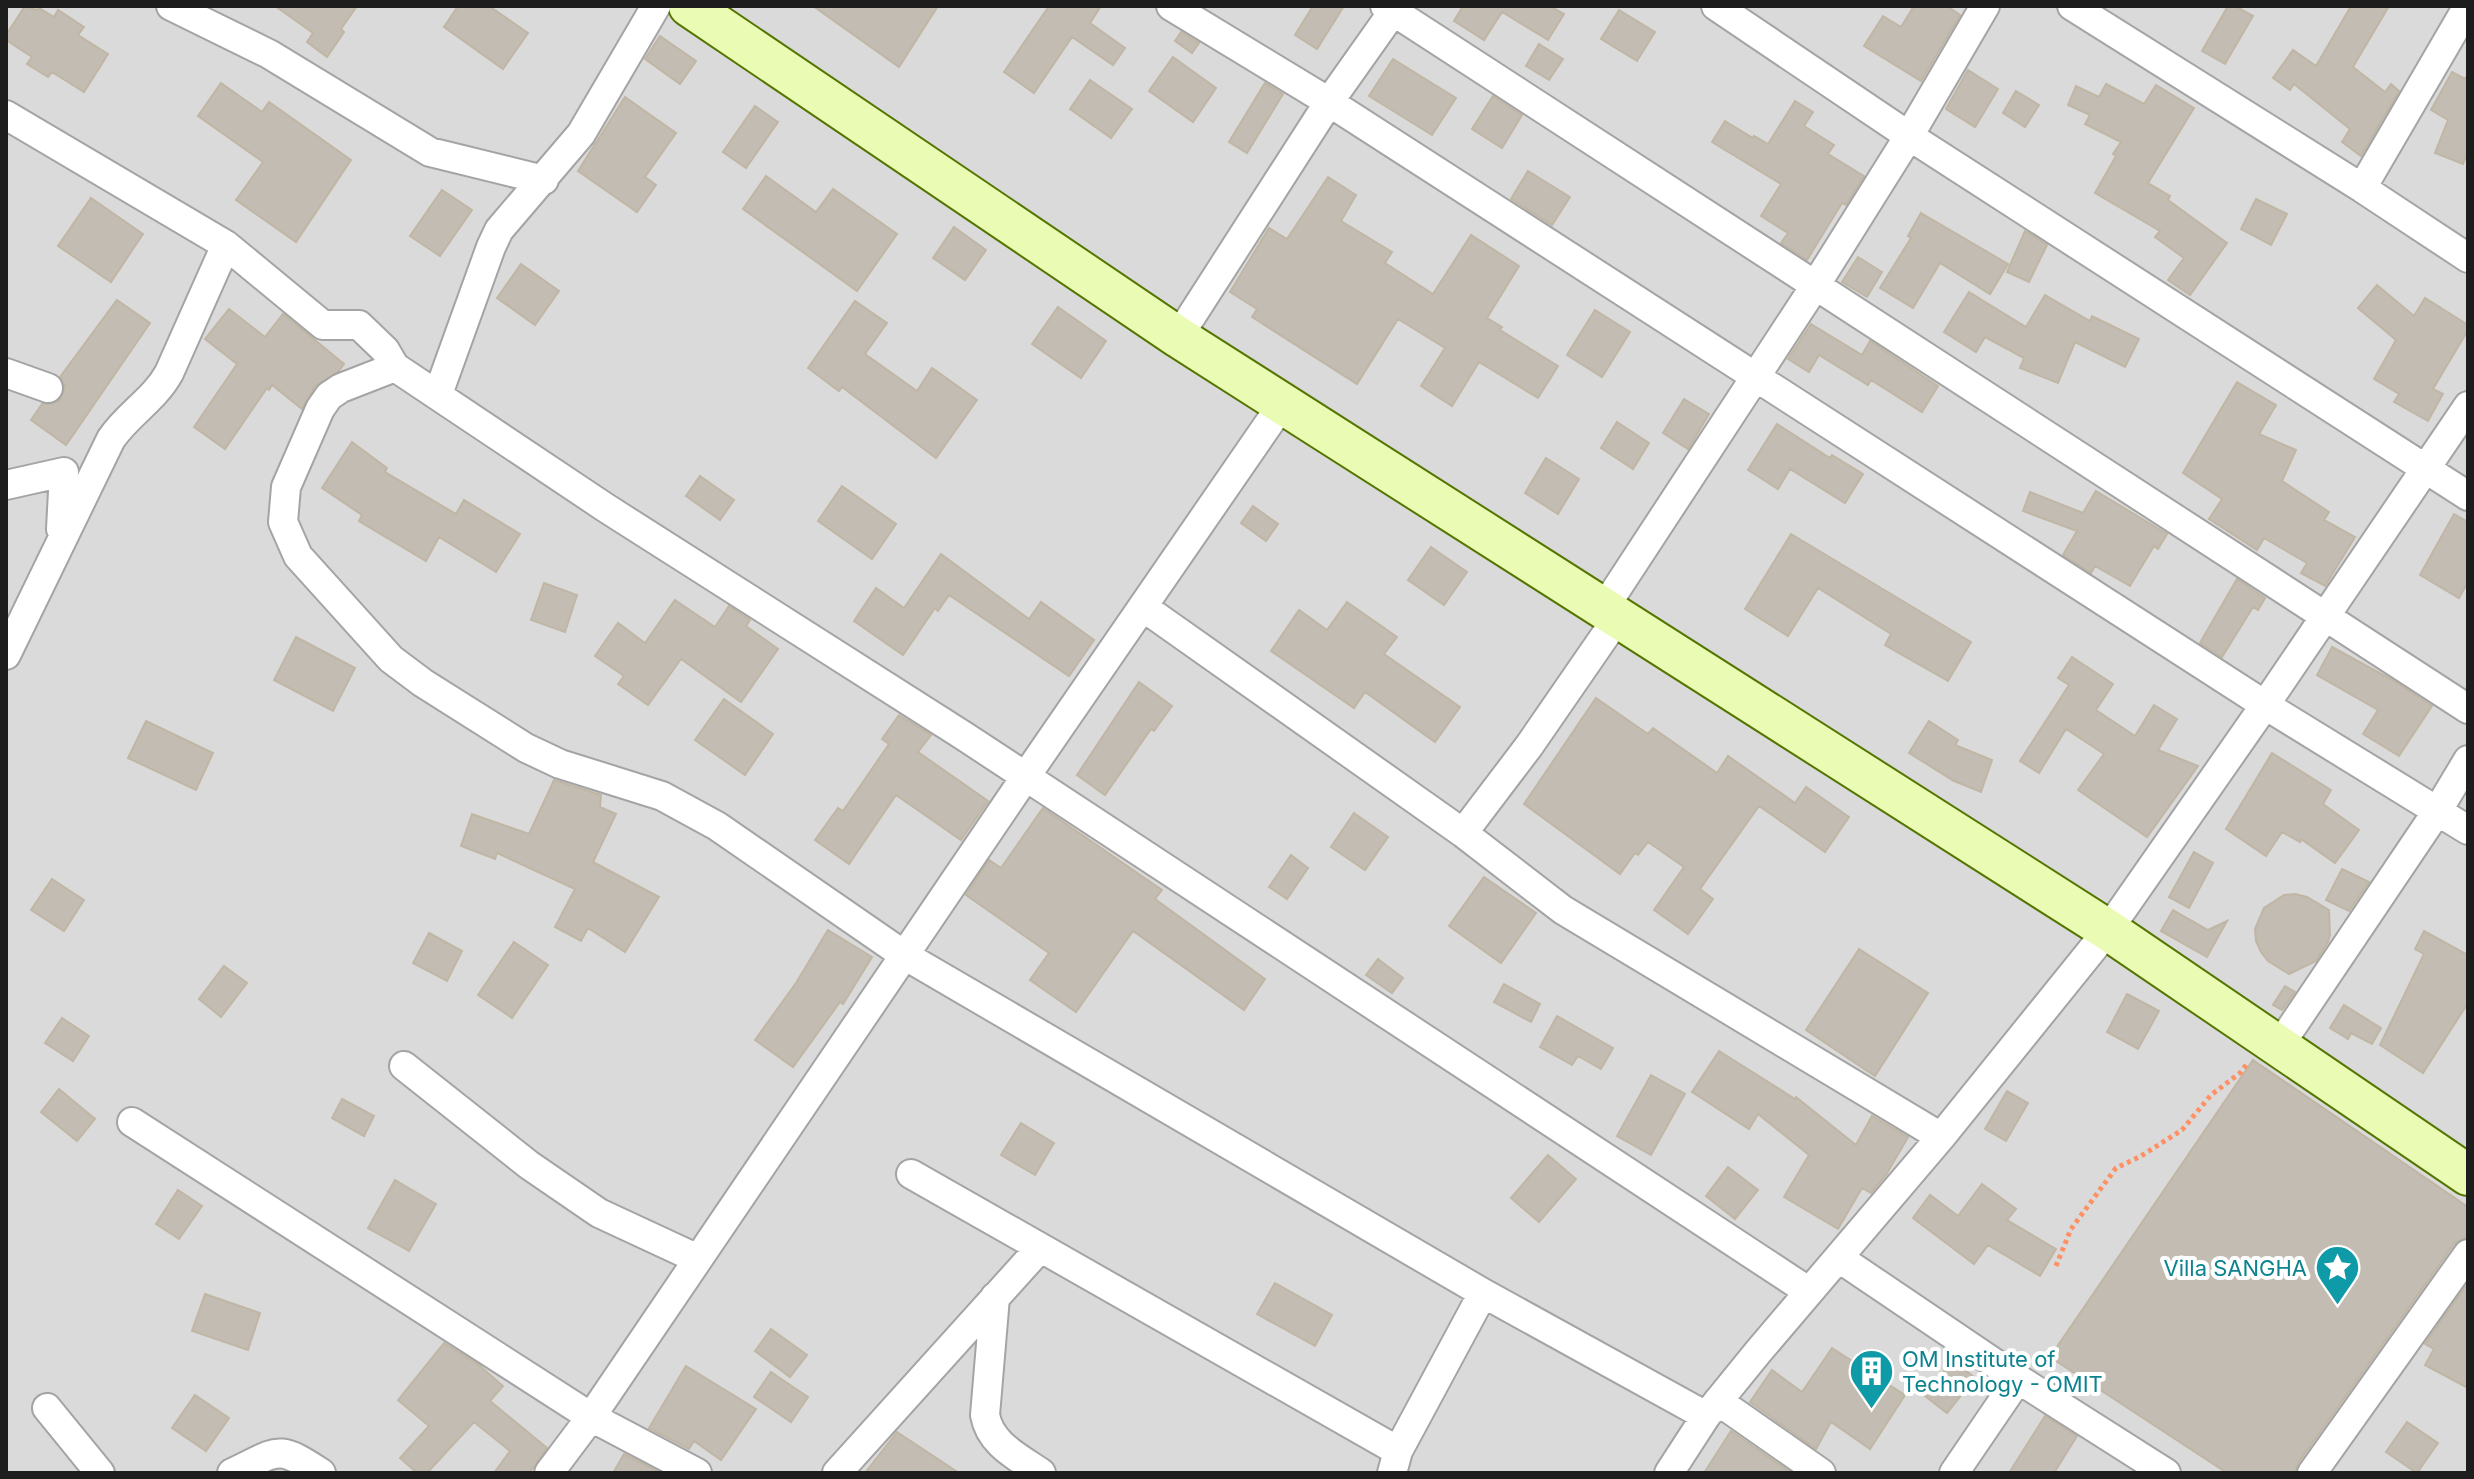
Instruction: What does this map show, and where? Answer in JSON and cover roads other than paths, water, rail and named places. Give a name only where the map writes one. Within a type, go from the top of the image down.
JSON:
[{"type":"street","points":[[171,6],[269,54],[430,152],[544,180]]},
{"type":"street","points":[[438,394],[499,230],[581,134],[656,6]]},
{"type":"street","points":[[689,6],[1178,337],[2108,930],[2468,1175]]},
{"type":"street","points":[[1171,6],[1329,102],[2265,705],[2468,830]]},
{"type":"street","points":[[1716,6],[1909,136],[2468,496]]},
{"type":"street","points":[[1463,833],[1529,746],[1754,376],[1815,286],[1909,136],[1985,6]]},
{"type":"street","points":[[2072,6],[2468,258]]},
{"type":"street","points":[[1178,337],[1392,8],[2468,709]]},
{"type":"street","points":[[2362,188],[2460,13]]},
{"type":"street","points":[[6,115],[226,245],[323,325],[359,325],[367,330],[395,367],[606,508],[1026,776],[1808,1291]]},
{"type":"street","points":[[6,655],[121,423],[161,387],[226,245]]},
{"type":"street","points":[[395,367],[341,388],[329,396],[320,409],[286,487],[283,522],[298,556],[391,659],[423,683],[526,748],[560,764],[662,796],[687,808],[904,955],[1483,1293],[1712,1409],[1821,1473]]},
{"type":"street","points":[[6,373],[48,388]]},
{"type":"street","points":[[549,1473],[591,1417],[1283,403]]},
{"type":"street","points":[[1669,1473],[1712,1409],[1808,1291],[1941,1137],[2108,930],[2468,406]]},
{"type":"street","points":[[6,485],[99,464]]},
{"type":"street","points":[[60,543],[64,472]]},
{"type":"street","points":[[1143,607],[1463,833],[1563,910],[1941,1137]]},
{"type":"street","points":[[2279,1046],[2438,810],[2468,760]]},
{"type":"street","points":[[404,1066],[529,1165],[599,1213],[698,1259]]},
{"type":"street","points":[[132,1122],[591,1417],[697,1473]]},
{"type":"street","points":[[911,1174],[1395,1462],[1483,1293]]},
{"type":"street","points":[[837,1473],[1040,1248]]},
{"type":"street","points":[[2312,1473],[2468,1254]]},
{"type":"street","points":[[1839,1258],[2018,1379],[2166,1473]]},
{"type":"street","points":[[995,1297],[985,1415],[988,1430],[996,1441],[1041,1473]]},
{"type":"street","points":[[1954,1473],[2018,1379]]},
{"type":"street","points":[[47,1408],[100,1473]]},
{"type":"street","points":[[232,1473],[283,1452],[294,1455],[321,1473]]},
{"type":"place","name":"Villa SANGHA","points":[[2338,1307]]},
{"type":"place","name":"OM Institute of Technology - OMIT","points":[[1871,1411]]}]
